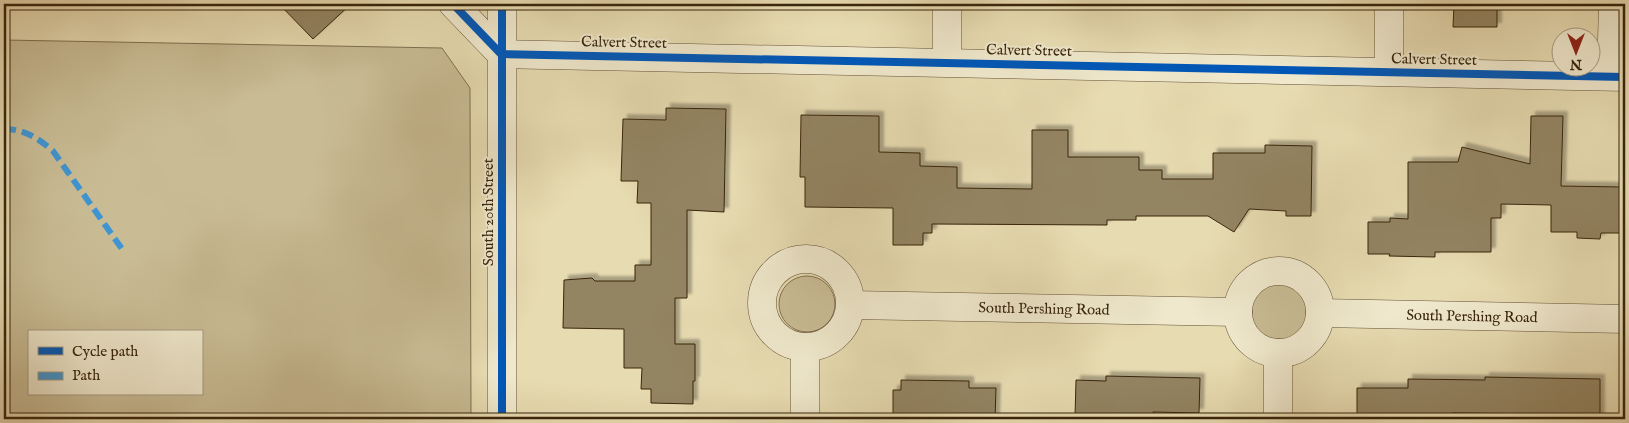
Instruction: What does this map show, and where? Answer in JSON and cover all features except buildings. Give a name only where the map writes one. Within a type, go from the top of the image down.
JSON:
[{"type":"street","points":[[453,4],[501,54]]},
{"type":"street","name":"South 20th Street","points":[[502,4],[502,419]]},
{"type":"street","points":[[947,4],[947,62]]},
{"type":"street","points":[[1389,4],[1389,71]]},
{"type":"street","points":[[1613,4],[1618,76]]},
{"type":"street","name":"Calvert Street","points":[[501,54],[1618,76]]},
{"type":"street","points":[[799,260],[812,260],[825,264],[844,281],[850,306],[843,327],[836,336],[816,346],[805,347],[790,344],[778,337],[768,326],[763,312],[762,298],[766,284],[775,272],[787,264],[799,260]]},
{"type":"street","points":[[1270,272],[1288,272],[1301,277],[1310,284],[1316,293],[1320,313],[1316,329],[1310,338],[1298,348],[1278,353],[1269,352],[1257,346],[1246,336],[1240,324],[1238,312],[1241,296],[1249,284],[1259,276],[1270,272]]},
{"type":"street","name":"South Pershing Road","points":[[850,306],[1238,312]]},
{"type":"street","name":"South Pershing Road","points":[[1320,313],[1625,319]]},
{"type":"street","points":[[805,347],[805,419]]},
{"type":"street","points":[[1278,353],[1278,419]]},
{"type":"shaded area","points":[[4,40],[442,48],[470,88],[471,419],[4,419]]},
{"type":"shaded area","points":[[801,276],[813,276],[823,280],[831,288],[835,304],[831,320],[823,328],[813,332],[801,332],[791,328],[783,320],[779,310],[779,298],[783,288],[791,280]]},
{"type":"shaded area","points":[[1274,284],[1286,284],[1301,292],[1309,307],[1309,319],[1301,334],[1286,342],[1274,342],[1259,334],[1251,319],[1251,307],[1259,292]]},
{"type":"marked path","points":[[4,129],[11,129],[30,135],[53,151],[122,249]]},
{"type":"cycle path","points":[[453,4],[501,54],[1625,77]]},
{"type":"cycle path","points":[[502,4],[502,419]]}]
